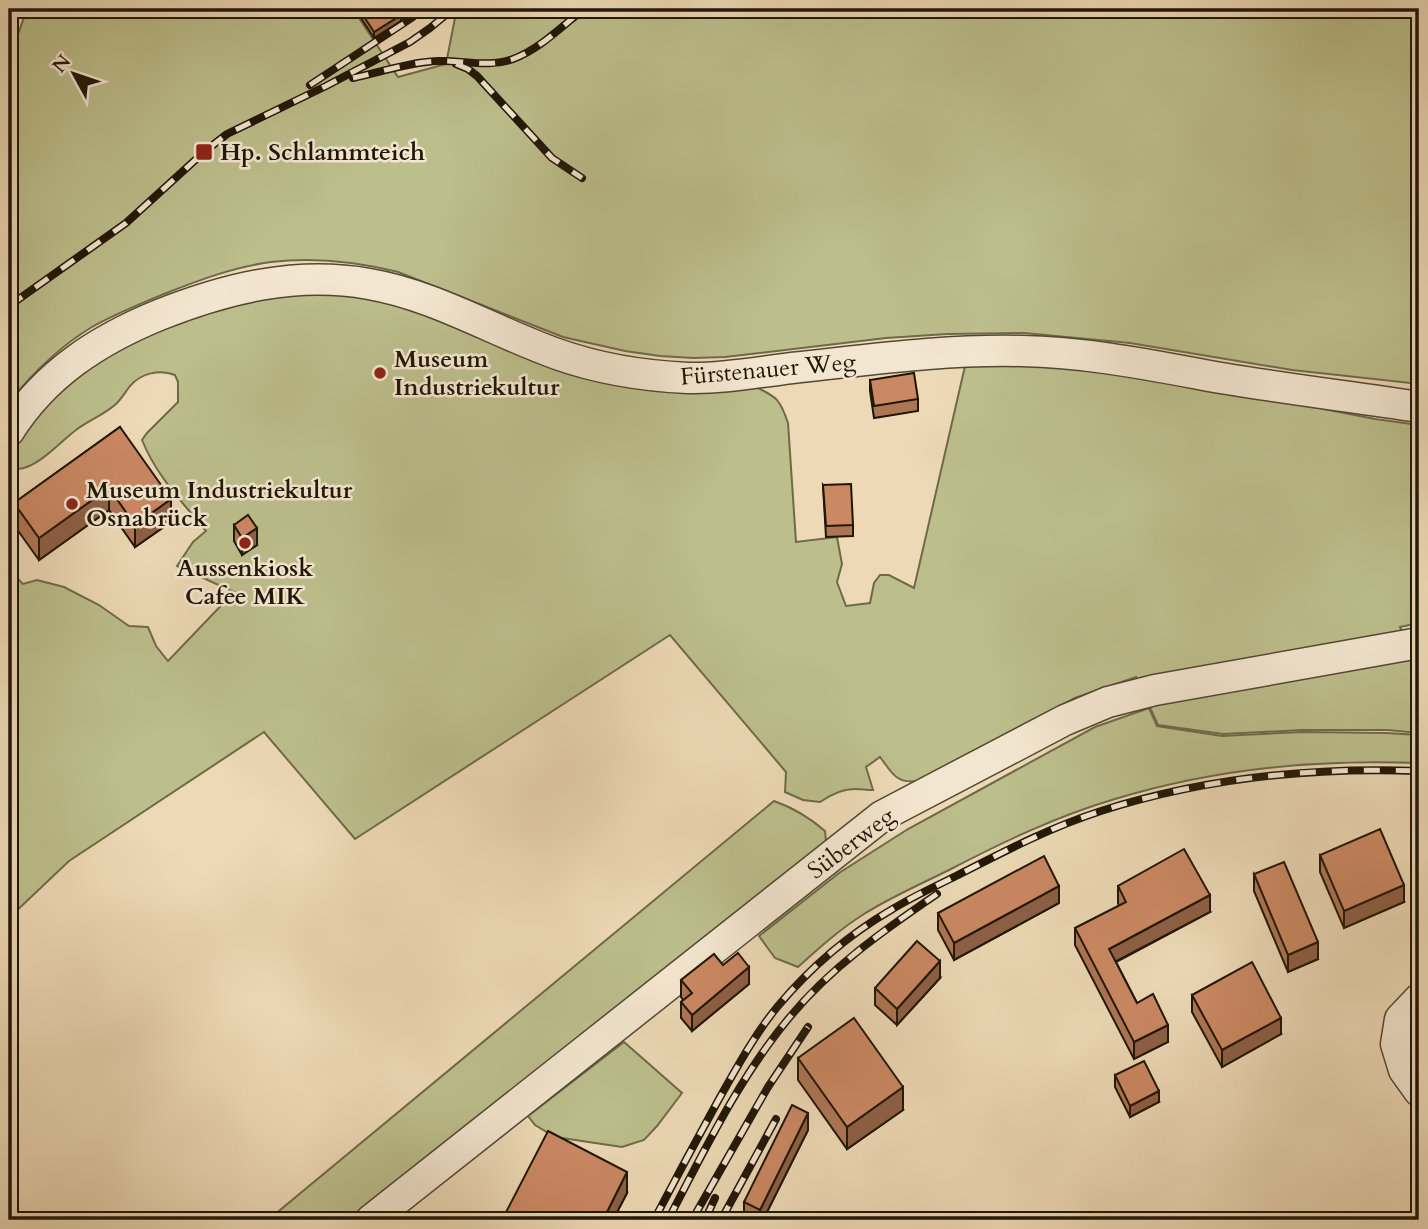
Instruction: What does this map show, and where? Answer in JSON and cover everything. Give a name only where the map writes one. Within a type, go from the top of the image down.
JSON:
[{"type":"street","name":"Fürstenauer Weg","points":[[9,431],[34,399],[70,364],[100,343],[201,299],[238,288],[313,280],[344,281],[393,289],[557,354],[622,371],[659,376],[726,376],[906,357],[1023,351],[1128,362],[1419,407]]},
{"type":"street","name":"Süberweg","points":[[371,1220],[882,816],[1065,720],[1108,702],[1156,690],[1419,643]]},
{"type":"street","points":[[1419,999],[1401,1019],[1396,1044],[1405,1070],[1419,1091]]},
{"type":"green space","points":[[27,9],[353,9],[398,77],[446,64],[456,13],[454,9],[1419,9],[1419,384],[1292,370],[1130,343],[1024,333],[886,338],[725,357],[660,356],[563,337],[398,272],[351,263],[303,260],[257,264],[203,279],[110,318],[92,327],[58,352],[9,402],[9,60]]},
{"type":"green space","points":[[257,294],[368,294],[459,324],[754,386],[762,390],[777,400],[788,423],[796,542],[837,537],[842,564],[837,582],[846,606],[870,603],[874,583],[880,575],[889,575],[914,588],[965,366],[1024,362],[1071,366],[1226,390],[1419,425],[1419,623],[1400,627],[1412,655],[1419,654],[1419,733],[1387,730],[1303,730],[1223,734],[1158,725],[1136,677],[1075,698],[918,781],[899,779],[880,757],[866,767],[873,790],[845,790],[820,802],[803,800],[785,792],[786,772],[670,635],[355,839],[264,732],[69,861],[9,918],[9,570],[23,584],[37,580],[64,587],[99,605],[129,626],[148,627],[156,646],[168,661],[234,592],[177,566],[193,542],[206,531],[162,477],[142,440],[178,402],[178,382],[175,375],[157,372],[140,378],[113,407],[76,430],[33,464],[18,469],[9,458],[9,452],[23,429],[63,383],[138,335]]},
{"type":"green space","points":[[1149,708],[1157,726],[1222,736],[1302,732],[1419,735],[1419,763],[1342,763],[1266,768],[1227,773],[1152,789],[1093,806],[1051,822],[906,891],[855,920],[798,967],[775,958],[759,936],[839,873],[908,829],[1095,727]]},
{"type":"green space","points":[[774,801],[801,813],[825,831],[826,841],[820,850],[349,1220],[268,1220]]},
{"type":"green space","points":[[624,1042],[682,1093],[644,1140],[622,1147],[555,1137],[535,1125],[528,1116]]},
{"type":"building","points":[[359,9],[396,9],[401,15],[374,32]]},
{"type":"building","points":[[914,373],[918,399],[874,406],[870,380]]},
{"type":"building","points":[[120,427],[171,499],[135,525],[109,488],[39,538],[14,503]]},
{"type":"building","points":[[851,484],[853,525],[826,526],[823,485]]},
{"type":"building","points":[[248,515],[257,528],[242,538],[234,525]]},
{"type":"building","points":[[1380,829],[1404,885],[1344,911],[1320,855]]},
{"type":"building","points":[[1184,849],[1210,895],[1109,949],[1137,1003],[1153,994],[1168,1025],[1134,1042],[1075,928],[1126,902],[1118,886]]},
{"type":"building","points":[[1044,856],[1059,886],[954,943],[938,913]]},
{"type":"building","points":[[1284,862],[1318,942],[1288,955],[1254,874]]},
{"type":"building","points":[[917,941],[940,961],[897,1009],[875,988]]},
{"type":"building","points":[[738,953],[749,967],[692,1015],[681,1002],[692,993],[681,980],[714,954],[723,965]]},
{"type":"building","points":[[1252,962],[1281,1018],[1222,1050],[1192,995]]},
{"type":"building","points":[[854,1018],[903,1087],[847,1127],[798,1058]]},
{"type":"building","points":[[1144,1061],[1159,1091],[1130,1106],[1115,1075]]},
{"type":"building","points":[[792,1105],[808,1113],[760,1210],[744,1202]]},
{"type":"building","points":[[548,1131],[627,1172],[603,1220],[566,1220],[555,1215],[553,1220],[502,1220]]},
{"type":"railway","points":[[9,306],[126,223],[227,134],[410,42],[453,9]]},
{"type":"railway","points":[[353,78],[427,62],[504,62],[523,55],[542,43],[584,9]]},
{"type":"railway","points":[[310,85],[413,17]]},
{"type":"railway","points":[[456,64],[477,76],[552,158],[582,178]]},
{"type":"railway","points":[[654,1220],[733,1075],[778,1006],[830,953],[899,905],[1046,832],[1082,817],[1140,800],[1179,790],[1258,777],[1338,771],[1419,771]]},
{"type":"railway","points":[[668,1220],[738,1090],[789,1018],[840,966],[937,894]]},
{"type":"railway","points":[[692,1220],[768,1087],[808,1027]]},
{"type":"railway","points":[[721,1220],[776,1119]]},
{"type":"railway","points":[[705,1220],[715,1198]]},
{"type":"place","name":"Hp. Schlammteich","points":[[204,152]]},
{"type":"place","name":"Museum Industriekultur","points":[[380,373]]},
{"type":"place","name":"Museum Industriekultur Osnabrück","points":[[72,504]]},
{"type":"place","name":"Aussenkiosk Cafee MIK","points":[[245,543]]}]
